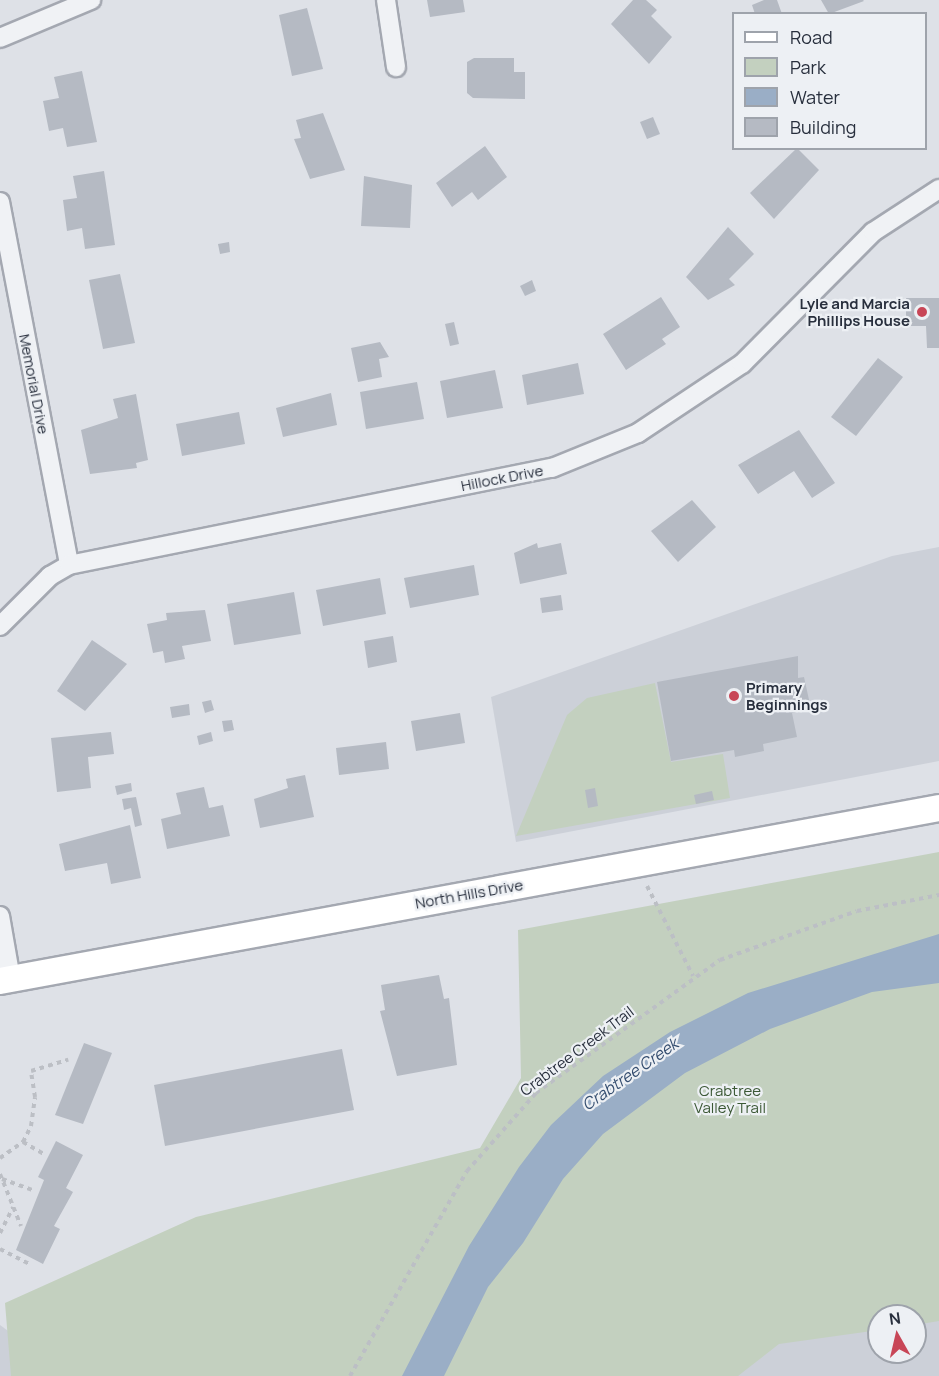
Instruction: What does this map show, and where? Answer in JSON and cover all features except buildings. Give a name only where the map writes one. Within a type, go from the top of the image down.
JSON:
[{"type":"main road","name":"North Hills Drive","points":[[6,980],[939,807]]},
{"type":"street","points":[[0,38],[91,0]]},
{"type":"street","points":[[386,0],[396,67]]},
{"type":"street","name":"Hillock Drive","points":[[0,626],[50,576],[69,565],[552,468],[638,433],[742,364],[873,232],[939,189]]},
{"type":"street","name":"Memorial Drive","points":[[0,202],[69,565]]},
{"type":"street","points":[[0,916],[6,980]]},
{"type":"path","points":[[635,863],[693,976]]},
{"type":"path","name":"Crabtree Creek Trail","points":[[350,1376],[462,1178],[497,1131],[536,1093],[693,976],[720,960],[857,911],[939,895]]},
{"type":"path","points":[[0,1158],[23,1142],[35,1097],[31,1071],[68,1060]]},
{"type":"path","points":[[23,1142],[44,1154]]},
{"type":"path","points":[[1,1177],[32,1190]]},
{"type":"path","points":[[1,1177],[21,1226]]},
{"type":"path","points":[[0,1233],[13,1207]]},
{"type":"path","points":[[0,1249],[29,1264]]},
{"type":"shaded area","points":[[939,547],[939,761],[516,842],[491,697],[892,556]]},
{"type":"shaded area","points":[[939,1256],[939,1376],[646,1376]]},
{"type":"shaded area","points":[[0,1325],[15,1336],[56,1376],[0,1376]]},
{"type":"green space","points":[[655,683],[671,762],[723,754],[730,798],[516,836],[567,715],[587,698]]},
{"type":"green space","name":"Crabtree Valley Trail","points":[[939,852],[939,1321],[927,1323],[927,1304],[867,1304],[867,1332],[779,1344],[738,1376],[11,1376],[5,1303],[196,1217],[480,1148],[521,1078],[518,930]]},
{"type":"water","name":"Crabtree Creek","points":[[939,934],[939,983],[872,992],[770,1029],[685,1073],[603,1134],[563,1179],[523,1243],[488,1287],[444,1376],[402,1376],[469,1246],[519,1167],[551,1125],[603,1076],[670,1032],[748,993]]},
{"type":"place","name":"Lyle and Marcia Phillips House","points":[[922,312]]},
{"type":"place","name":"Primary Beginnings","points":[[734,696]]}]
